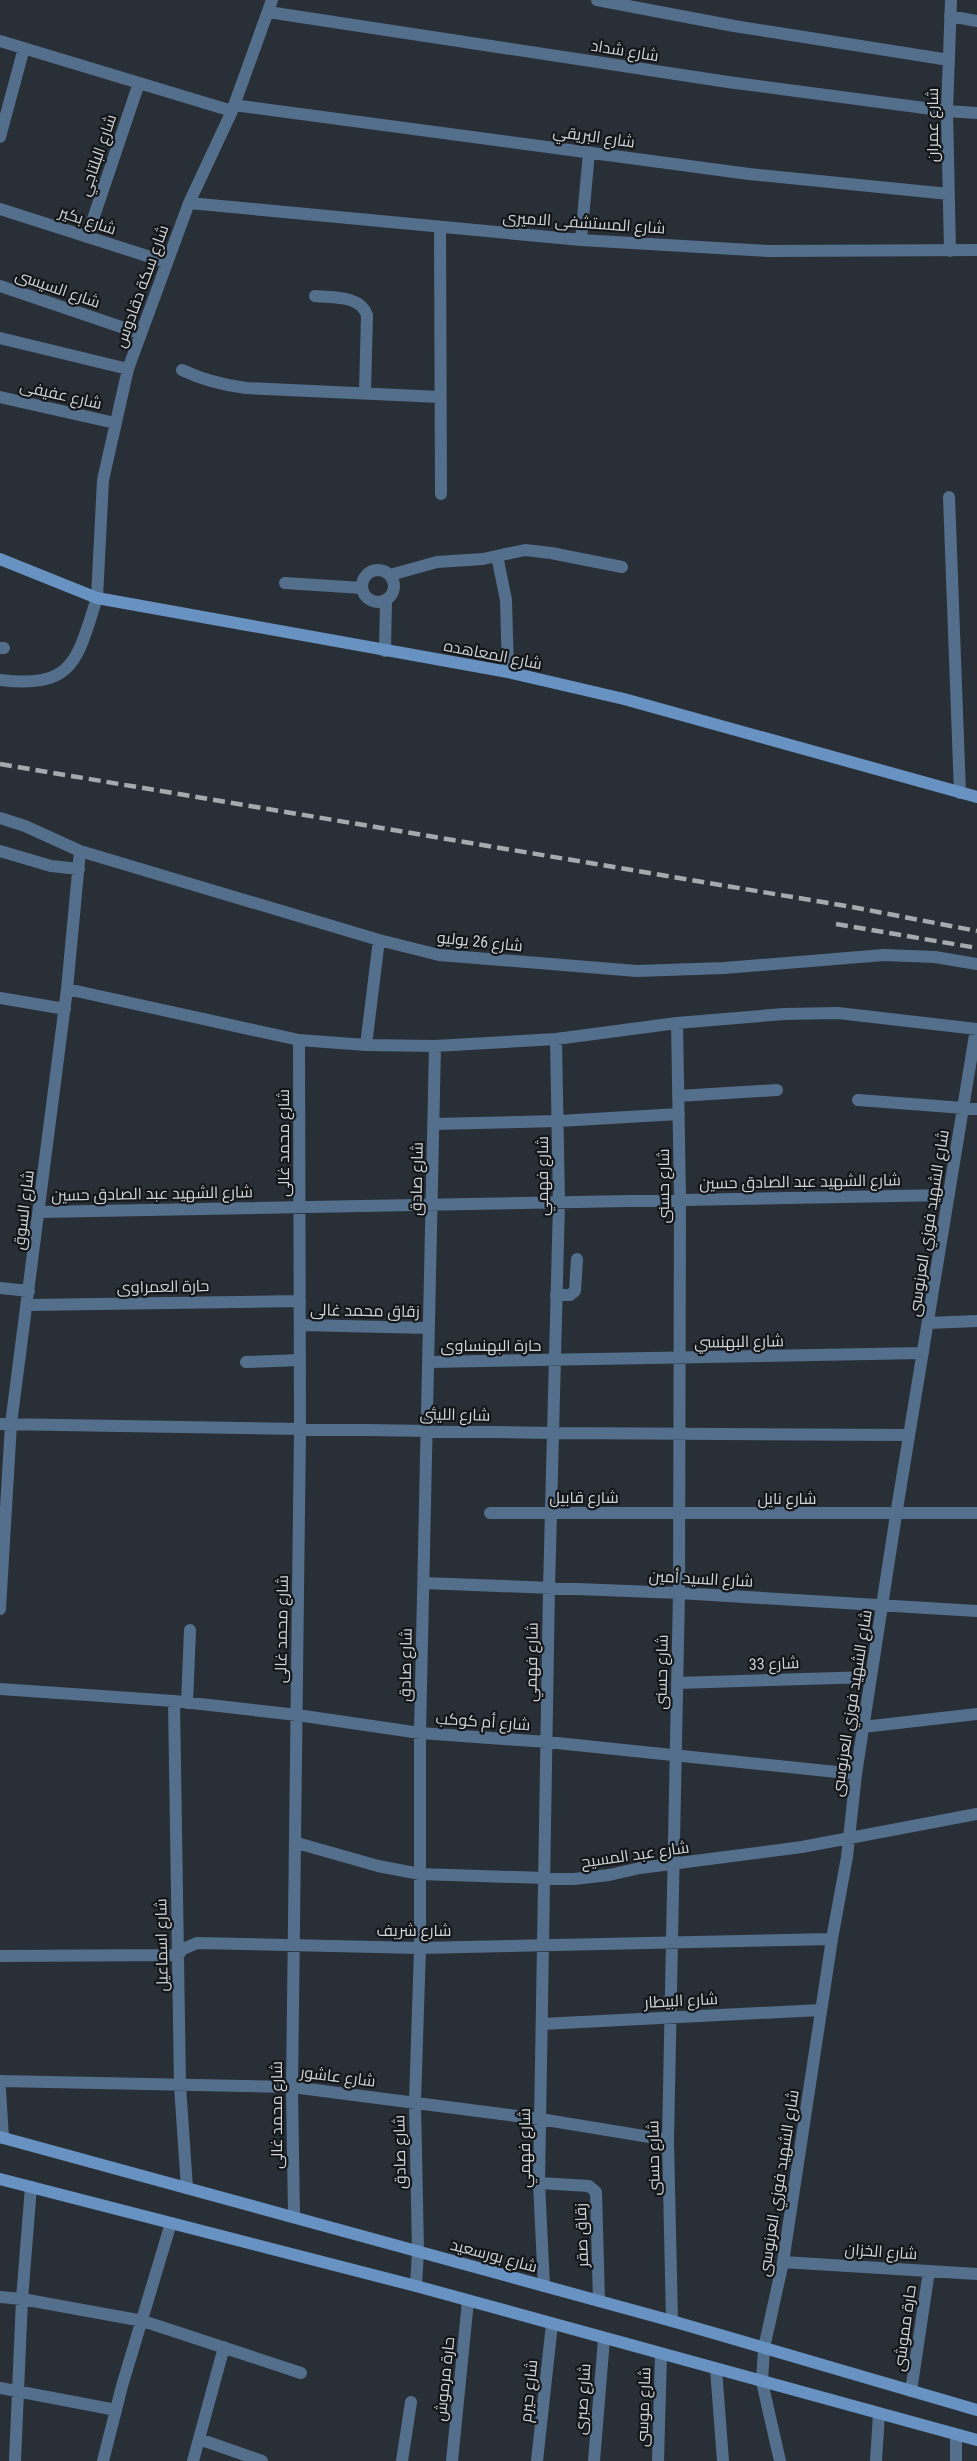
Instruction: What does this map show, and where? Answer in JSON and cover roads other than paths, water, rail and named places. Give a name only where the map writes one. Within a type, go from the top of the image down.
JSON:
[{"type":"street","points":[[597,0],[734,26],[949,60]]},
{"type":"street","name":"شارع عمران","points":[[950,251],[947,111],[951,0]]},
{"type":"street","name":"شارع سكة دقادوس","points":[[0,680],[38,682],[60,673],[78,655],[97,598],[103,480],[128,369],[189,203],[233,108],[270,6]]},
{"type":"street","name":"شارع شداد","points":[[270,6],[716,80],[977,113]]},
{"type":"street","points":[[950,16],[977,21]]},
{"type":"street","points":[[0,41],[139,83],[233,108]]},
{"type":"street","points":[[0,137],[24,48]]},
{"type":"street","name":"شارع البلتاجي","points":[[87,237],[139,83]]},
{"type":"street","name":"شارع البريقي","points":[[233,108],[748,174],[949,195]]},
{"type":"street","points":[[581,240],[589,152]]},
{"type":"street","name":"شارع المستشفى الاميرى","points":[[189,203],[581,240],[768,251],[977,250]]},
{"type":"street","name":"شارع بكير","points":[[0,209],[166,262]]},
{"type":"street","points":[[440,226],[441,494]]},
{"type":"street","name":"شارع السيسى","points":[[0,286],[140,333]]},
{"type":"street","points":[[315,296],[358,302],[365,310],[367,315],[365,393]]},
{"type":"street","points":[[0,338],[128,369]]},
{"type":"street","points":[[182,369],[202,379],[234,387],[440,397]]},
{"type":"street","name":"شارع عفيفى","points":[[0,397],[115,423]]},
{"type":"street","points":[[949,497],[960,793]]},
{"type":"street","points":[[386,600],[374,602],[364,594],[363,581],[372,572],[379,570],[390,575],[437,562],[497,556],[525,550],[622,567]]},
{"type":"street","points":[[497,556],[506,600],[508,672]]},
{"type":"street","name":"شارع المعاهده","points":[[0,559],[97,598],[508,672],[624,699],[977,797]]},
{"type":"street","points":[[385,651],[386,600],[394,589],[390,575]]},
{"type":"street","points":[[285,583],[362,588]]},
{"type":"street","name":"شارع 26 يوليو","points":[[0,818],[34,830],[80,851],[379,940],[439,955],[637,971],[724,968],[884,955],[935,957],[977,964]]},
{"type":"street","points":[[0,851],[51,866],[80,869]]},
{"type":"street","name":"شارع السوق","points":[[0,1609],[6,1424],[29,1291],[65,1009],[80,851]]},
{"type":"street","points":[[366,1045],[379,940]]},
{"type":"street","points":[[67,989],[299,1040],[366,1045],[435,1046],[556,1039],[677,1023],[784,1014],[838,1013],[977,1029]]},
{"type":"street","points":[[0,998],[65,1009]]},
{"type":"street","name":"شارع حسنى","points":[[672,2321],[668,2140],[679,1593],[680,1199],[677,1023]]},
{"type":"street","name":"شارع الشهيد فوزي العرنوسى","points":[[780,2461],[762,2382],[764,2348],[783,2262],[896,1515],[977,1029]]},
{"type":"street","name":"شارع فهمي","points":[[544,2286],[539,2183],[549,1588],[559,1203],[556,1039]]},
{"type":"street","name":"شارع محمد غالى","points":[[294,2217],[292,2087],[297,1843],[300,1429],[299,1040]]},
{"type":"street","name":"شارع صادق","points":[[417,2286],[415,2102],[420,1948],[420,1733],[435,1046]]},
{"type":"street","points":[[678,1096],[777,1090]]},
{"type":"street","points":[[858,1100],[977,1109]]},
{"type":"street","points":[[434,1125],[679,1114]]},
{"type":"street","name":"شارع الشهيد عبد الصادق حسين","points":[[39,1212],[949,1195]]},
{"type":"street","points":[[556,1295],[570,1295],[575,1291],[578,1258]]},
{"type":"street","points":[[0,1288],[29,1291]]},
{"type":"street","name":"حارة العمراوى","points":[[27,1305],[300,1301]]},
{"type":"street","points":[[928,1323],[977,1321]]},
{"type":"street","name":"زقاق محمد غالى","points":[[300,1325],[429,1328]]},
{"type":"street","name":"شارع البهنسي","points":[[555,1361],[923,1353]]},
{"type":"street","points":[[246,1362],[300,1360]]},
{"type":"street","name":"حارة البهنساوى","points":[[429,1362],[555,1361]]},
{"type":"street","name":"شارع الليثى","points":[[6,1424],[553,1433],[909,1435]]},
{"type":"street","name":"شارع قابيل","points":[[490,1513],[679,1514]]},
{"type":"street","name":"شارع نايل","points":[[679,1514],[977,1513]]},
{"type":"street","name":"شارع السيد أمين","points":[[424,1583],[679,1593],[977,1611]]},
{"type":"street","name":"شارع اسماعيل","points":[[187,2188],[180,2086],[178,1955],[180,1702],[190,1630]]},
{"type":"street","name":"شارع 33","points":[[677,1683],[871,1677]]},
{"type":"street","name":"شارع أم كوكب","points":[[0,1689],[180,1702],[297,1714],[420,1733],[547,1742],[856,1774]]},
{"type":"street","points":[[863,1727],[977,1714]]},
{"type":"street","name":"شارع عبد المسيح","points":[[297,1843],[378,1866],[420,1874],[574,1879],[802,1847],[977,1814]]},
{"type":"street","name":"شارع شريف","points":[[0,1956],[178,1955],[183,1949],[197,1943],[420,1948],[832,1940]]},
{"type":"street","name":"شارع البيطار","points":[[542,2024],[821,2010]]},
{"type":"street","name":"شارع عاشور","points":[[0,2081],[292,2087],[415,2102],[668,2140]]},
{"type":"street","points":[[0,2090],[2,2138]]},
{"type":"street","name":"شارع بورسعيد","points":[[2,2138],[672,2321],[977,2410]]},
{"type":"street","points":[[0,2179],[417,2286],[977,2440]]},
{"type":"street","name":"زقاق صقر","points":[[539,2183],[589,2186],[596,2192],[599,2301]]},
{"type":"street","points":[[15,2461],[22,2299],[31,2187]]},
{"type":"street","points":[[103,2461],[171,2223]]},
{"type":"street","name":"شارع الخزان","points":[[783,2262],[977,2274]]},
{"type":"street","name":"حارة مموشى","points":[[912,2391],[929,2271]]},
{"type":"street","points":[[0,2297],[143,2321],[301,2373]]},
{"type":"street","name":"حارة مرموش","points":[[452,2461],[468,2301]]},
{"type":"street","name":"شارع حيرم","points":[[537,2461],[552,2324]]},
{"type":"street","name":"شارع صبرى","points":[[594,2461],[604,2338]]},
{"type":"street","points":[[193,2461],[224,2347]]},
{"type":"street","name":"شارع موسى","points":[[658,2461],[661,2354]]},
{"type":"street","points":[[716,2369],[723,2461]]},
{"type":"street","points":[[0,2388],[116,2410]]},
{"type":"street","points":[[402,2461],[411,2402]]},
{"type":"street","points":[[876,2461],[879,2414]]},
{"type":"street","points":[[956,2434],[956,2461]]},
{"type":"street","points":[[199,2439],[262,2461]]},
{"type":"railway","points":[[0,764],[852,907],[977,931]]},
{"type":"railway","points":[[836,924],[977,948]]}]
